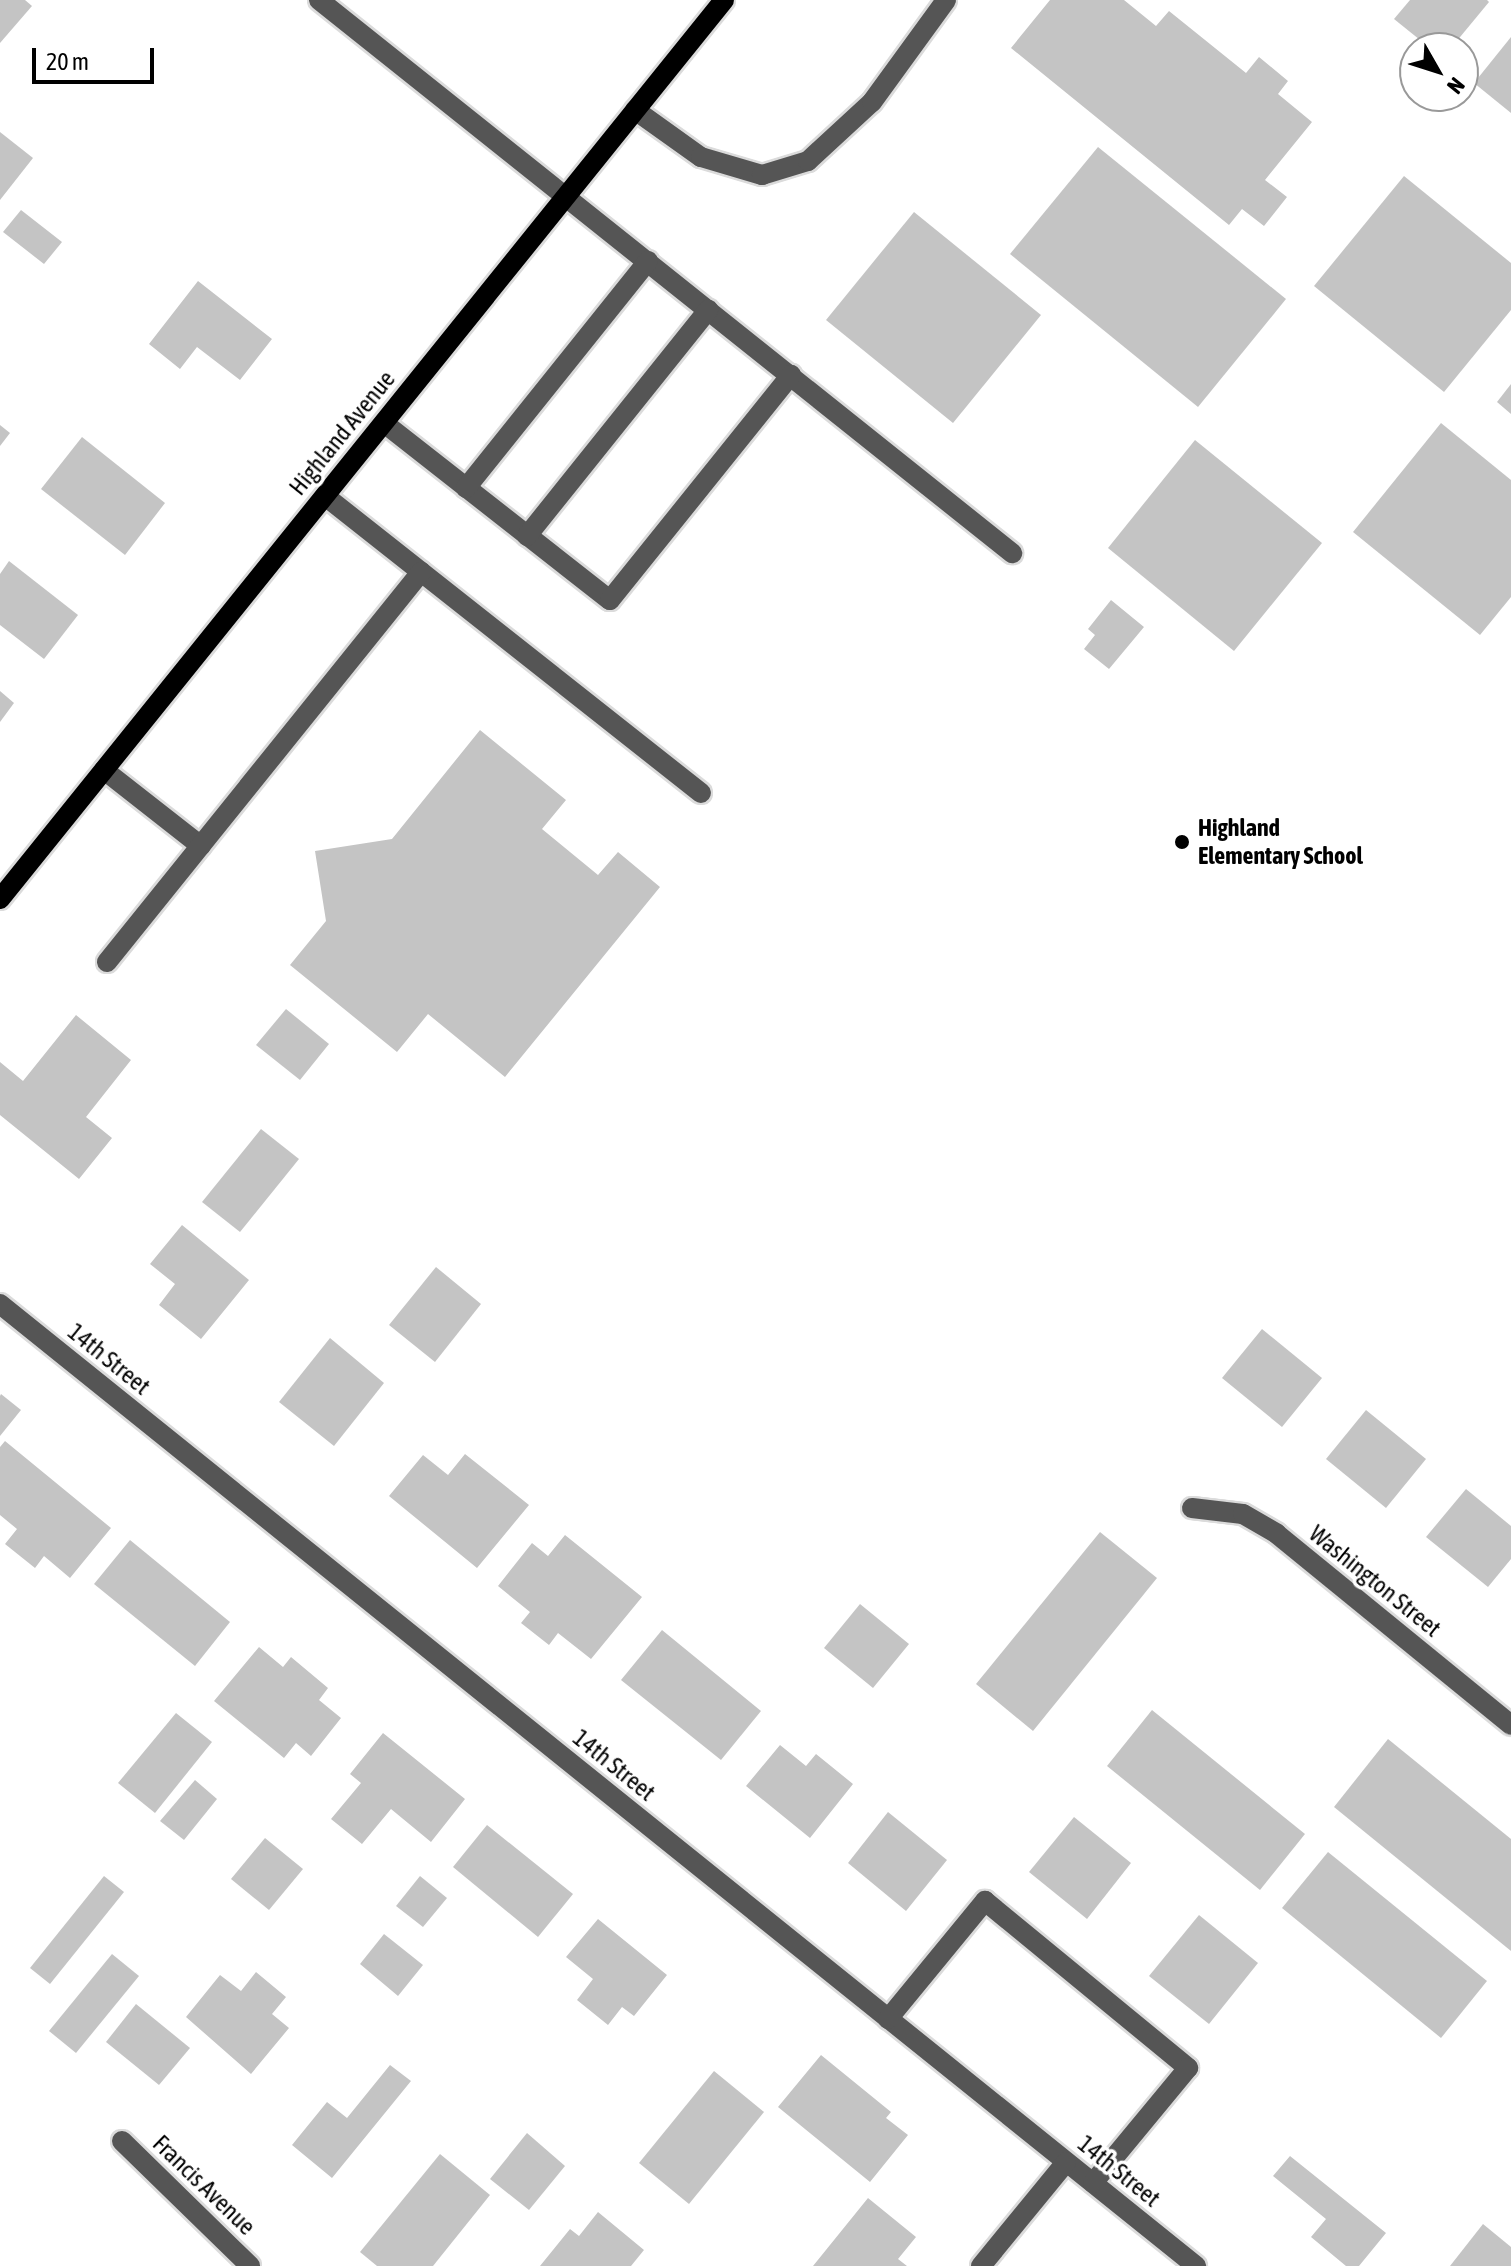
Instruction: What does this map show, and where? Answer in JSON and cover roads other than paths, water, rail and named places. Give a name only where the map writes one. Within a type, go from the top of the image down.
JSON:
[{"type":"main road","name":"Highland Avenue","points":[[1,898],[724,0]]},
{"type":"street","points":[[319,0],[1012,553]]},
{"type":"street","points":[[635,110],[701,157],[762,175],[808,161],[872,102],[946,0]]},
{"type":"street","points":[[466,488],[648,261]]},
{"type":"street","points":[[527,536],[708,310]]},
{"type":"street","points":[[384,423],[610,600],[791,375]]},
{"type":"street","points":[[325,496],[701,793]]},
{"type":"street","points":[[107,962],[421,572]]},
{"type":"street","points":[[104,770],[201,846]]},
{"type":"street","name":"14th Street","points":[[0,1304],[1196,2266]]},
{"type":"street","name":"Washington Street","points":[[1192,1508],[1243,1514],[1277,1534],[1511,1725]]},
{"type":"street","points":[[888,2019],[985,1901],[1188,2068],[1093,2183]]},
{"type":"street","name":"Francis Avenue","points":[[122,2141],[250,2266]]},
{"type":"street","points":[[981,2266],[1066,2162]]},
{"type":"place","name":"Highland Elementary School","points":[[1182,842]]}]
